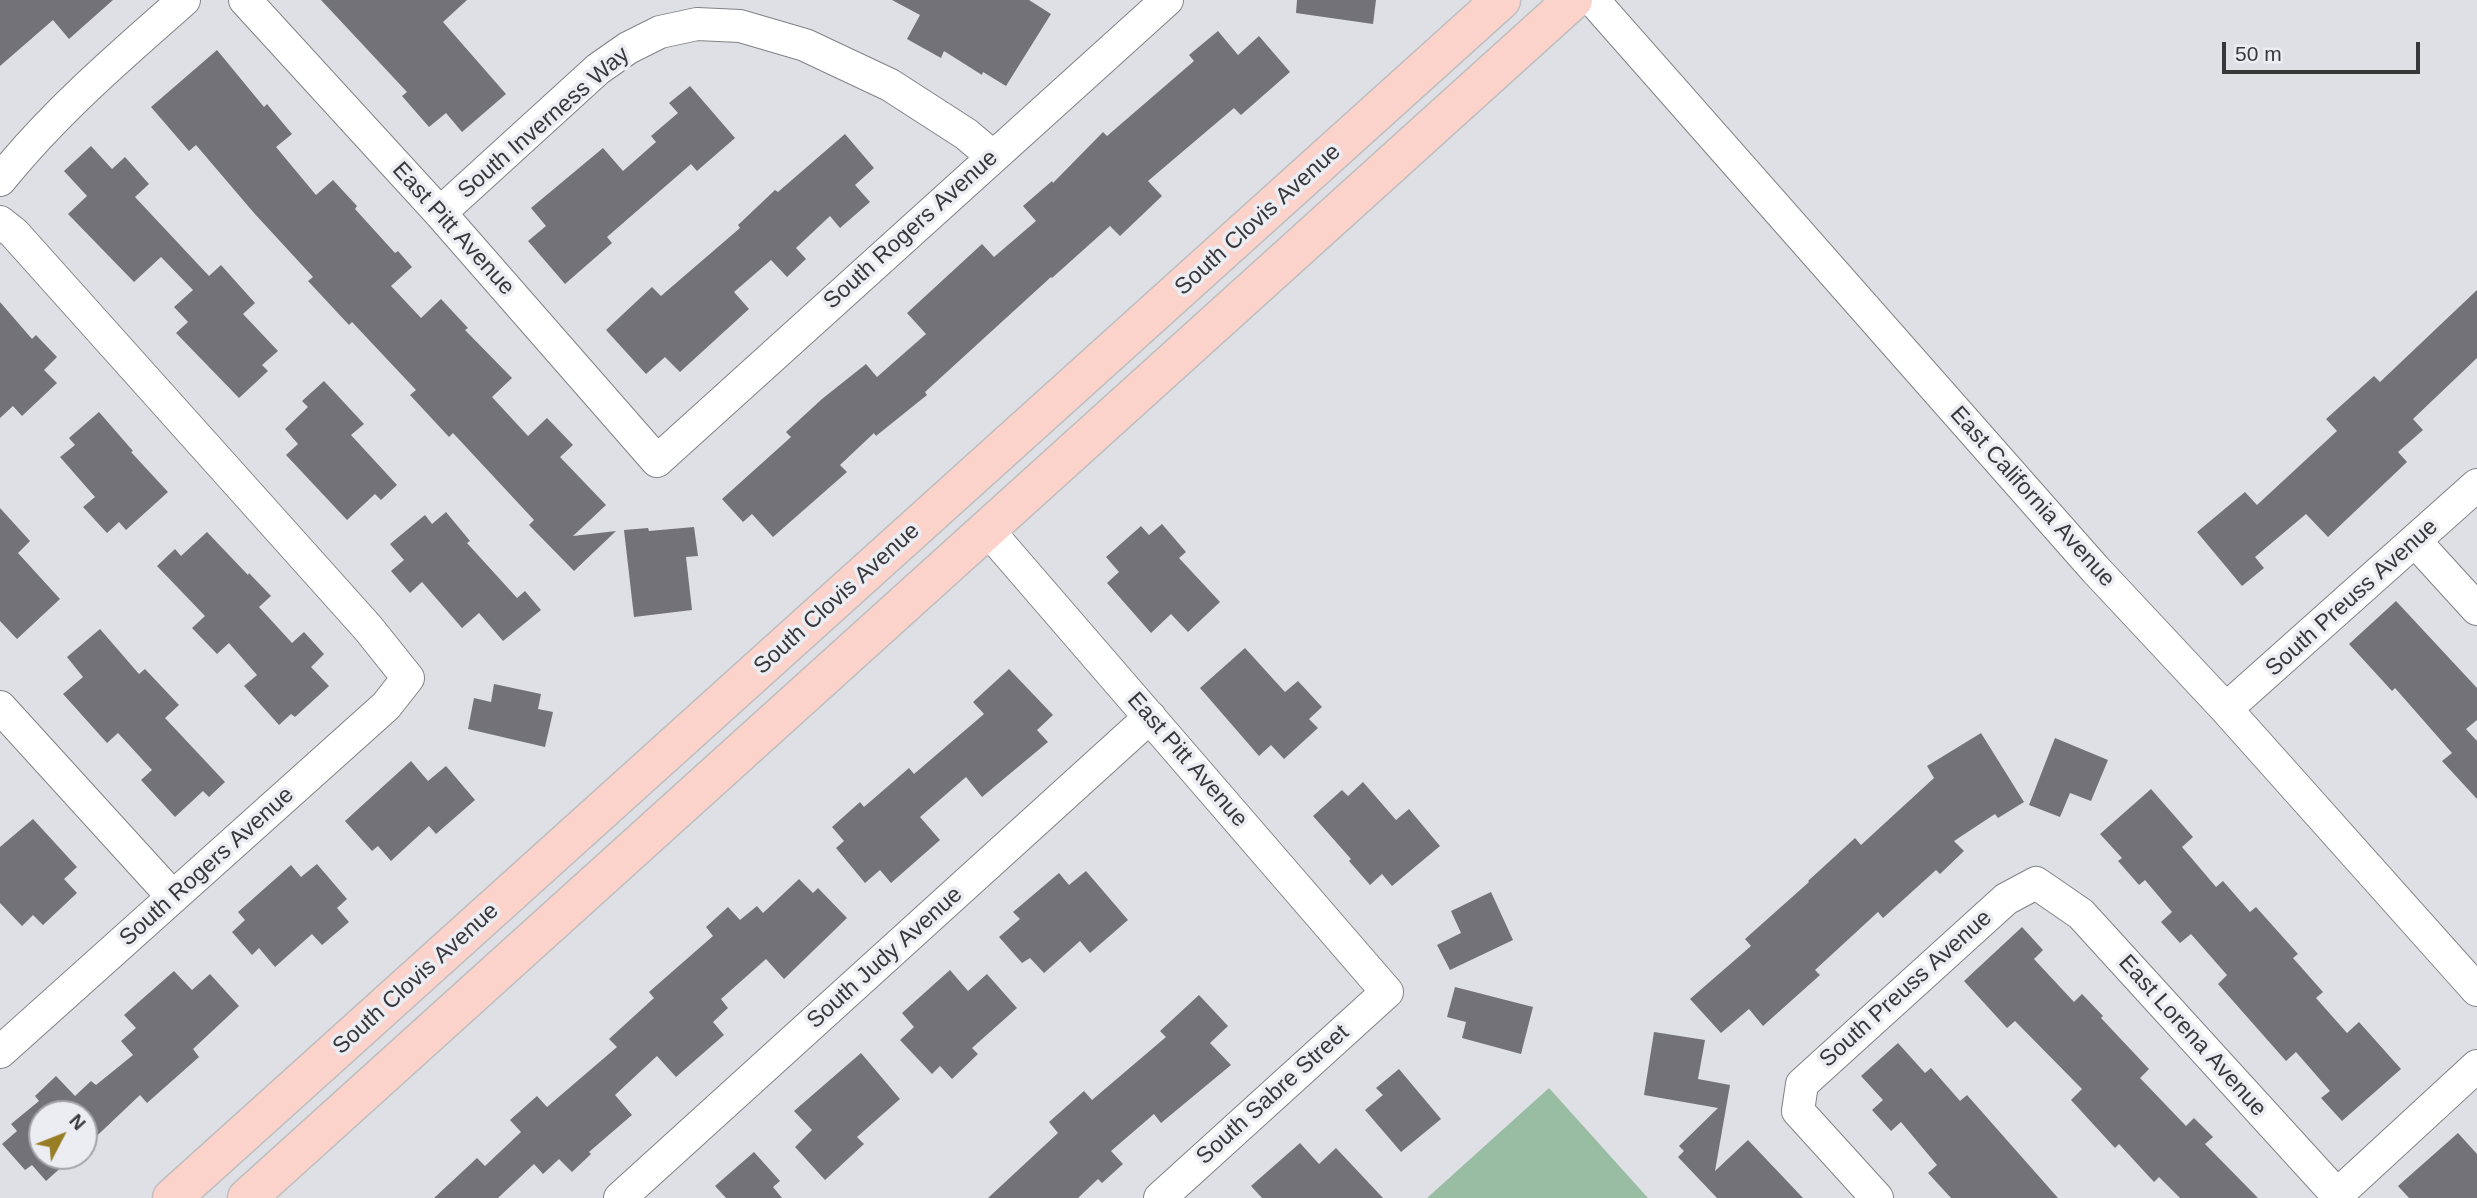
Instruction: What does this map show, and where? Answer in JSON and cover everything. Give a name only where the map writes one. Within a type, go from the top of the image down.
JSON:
[{"type":"main road","name":"South Clovis Avenue","points":[[172,1198],[1501,0]]},
{"type":"main road","name":"South Clovis Avenue","points":[[247,1198],[1573,0]]},
{"type":"main road","points":[[986,528],[980,515],[983,499],[1108,378],[1150,317]]},
{"type":"street","points":[[0,180],[92,80],[184,0]]},
{"type":"street","name":"East Pitt Avenue","points":[[245,0],[440,213],[657,461]]},
{"type":"street","name":"South Rogers Avenue","points":[[657,461],[1167,0]]},
{"type":"street","name":"East California Avenue","points":[[1593,0],[2095,569],[2226,709],[2477,990]]},
{"type":"street","name":"South Inverness Way","points":[[440,213],[598,69],[628,48],[660,32],[697,24],[740,26],[805,45],[890,85],[965,134],[992,156]]},
{"type":"street","name":"South Rogers Avenue","points":[[0,222],[13,233],[368,628],[408,677],[386,706],[0,1052]]},
{"type":"street","name":"South Preuss Avenue","points":[[2226,709],[2477,485]]},
{"type":"street","name":"East Pitt Avenue","points":[[986,528],[1387,992]]},
{"type":"street","points":[[2415,541],[2477,609]]},
{"type":"street","points":[[0,707],[173,897]]},
{"type":"street","name":"South Judy Avenue","points":[[620,1198],[1150,717]]},
{"type":"street","name":"South Preuss Avenue","points":[[1877,1198],[1798,1111],[1802,1084],[2006,900],[2036,883]]},
{"type":"street","name":"East Lorena Avenue","points":[[2036,883],[2081,914],[2338,1197]]},
{"type":"street","name":"South Sabre Street","points":[[1160,1198],[1387,992]]},
{"type":"street","points":[[2338,1197],[2477,1066]]},
{"type":"green space","points":[[1549,1088],[1648,1198],[1427,1198]]},
{"type":"building","points":[[0,0],[113,0],[69,39],[53,20],[0,66]]},
{"type":"building","points":[[321,0],[467,0],[443,22],[506,94],[462,132],[446,113],[429,127],[402,96],[407,92]]},
{"type":"building","points":[[892,0],[1029,0],[1051,14],[1006,86],[983,72],[982,75],[944,51],[941,58],[907,39],[920,15]]},
{"type":"building","points":[[1297,0],[1376,0],[1373,24],[1296,13]]},
{"type":"building","points":[[1218,31],[1238,55],[1259,36],[1290,72],[1241,115],[1234,108],[1148,181],[1162,196],[1120,236],[1110,226],[1051,277],[925,392],[927,395],[876,436],[874,433],[840,465],[847,472],[773,537],[752,514],[743,522],[722,499],[791,437],[786,432],[866,364],[877,377],[926,334],[907,313],[982,244],[994,257],[1036,221],[1023,206],[1052,181],[1053,183],[1103,132],[1107,136],[1194,61],[1189,55]]},
{"type":"building","points":[[217,50],[264,107],[267,104],[292,134],[276,147],[316,195],[333,180],[357,206],[355,209],[395,253],[398,251],[412,267],[391,286],[421,318],[441,299],[468,328],[465,330],[512,378],[492,397],[528,436],[547,418],[573,445],[560,457],[606,505],[573,536],[616,531],[574,571],[529,525],[534,520],[453,433],[449,437],[410,395],[416,390],[352,322],[349,325],[308,281],[313,277],[196,145],[189,151],[151,107]]},
{"type":"building","points":[[690,86],[735,138],[697,171],[691,164],[607,237],[612,243],[565,284],[528,241],[546,226],[531,208],[603,148],[623,171],[656,142],[651,136],[678,113],[669,103]]},
{"type":"building","points":[[845,134],[874,168],[855,185],[870,202],[840,228],[830,216],[796,248],[806,259],[787,277],[771,260],[734,292],[749,309],[680,372],[665,357],[646,374],[606,330],[652,287],[661,296],[740,228],[738,225],[775,190],[778,192]]},
{"type":"building","points":[[91,146],[112,169],[125,157],[149,184],[135,197],[209,276],[221,265],[255,303],[243,314],[278,351],[262,365],[268,371],[239,398],[176,333],[188,322],[174,307],[193,290],[161,257],[134,282],[68,214],[87,196],[64,171]]},
{"type":"building","points":[[2477,290],[2477,358],[2413,419],[2423,430],[2398,452],[2407,462],[2328,537],[2306,514],[2255,557],[2264,568],[2242,586],[2197,532],[2245,492],[2257,505],[2337,431],[2326,419],[2374,376],[2380,382]]},
{"type":"building","points":[[0,302],[32,339],[36,335],[57,357],[44,370],[57,383],[22,416],[13,406],[0,418]]},
{"type":"building","points":[[324,381],[364,424],[351,435],[397,485],[381,500],[375,494],[347,520],[286,455],[298,444],[285,429],[308,407],[302,401]]},
{"type":"building","points":[[99,412],[168,492],[126,530],[119,522],[107,533],[83,507],[95,497],[60,457],[75,445],[69,438]]},
{"type":"building","points":[[0,508],[30,541],[18,553],[60,599],[17,639],[0,621]]},
{"type":"building","points":[[446,512],[470,541],[467,543],[517,598],[525,591],[541,610],[503,641],[479,613],[462,628],[422,582],[410,593],[391,571],[404,560],[390,544],[425,515],[432,524]]},
{"type":"building","points":[[1162,524],[1186,552],[1179,558],[1220,602],[1188,632],[1171,614],[1151,633],[1107,583],[1119,572],[1106,557],[1141,526],[1149,535]]},
{"type":"building","points":[[694,527],[698,556],[686,557],[692,610],[634,617],[624,530]]},
{"type":"building","points":[[207,532],[271,596],[259,607],[292,643],[304,632],[324,654],[311,667],[329,686],[295,717],[291,714],[279,725],[244,686],[257,675],[229,643],[217,654],[192,628],[205,616],[157,566],[175,549],[181,556]]},
{"type":"building","points":[[2396,601],[2477,688],[2477,720],[2466,729],[2477,741],[2477,799],[2442,761],[2452,753],[2395,688],[2392,691],[2349,644]]},
{"type":"building","points":[[100,629],[139,674],[145,669],[179,705],[165,718],[225,782],[209,797],[203,791],[175,817],[141,780],[152,770],[118,733],[107,743],[63,694],[83,677],[67,657]]},
{"type":"building","points":[[1245,648],[1285,692],[1298,681],[1322,707],[1309,719],[1318,728],[1284,759],[1271,745],[1259,756],[1200,688]]},
{"type":"building","points":[[1009,669],[1053,715],[1037,730],[1048,742],[982,797],[966,777],[920,817],[940,840],[891,883],[880,870],[865,883],[836,848],[844,841],[832,827],[860,802],[864,807],[909,768],[914,774],[984,714],[973,702]]},
{"type":"building","points":[[494,684],[541,694],[538,709],[553,712],[545,747],[468,729],[474,698],[491,702]]},
{"type":"building","points":[[1981,733],[2024,802],[1998,818],[1995,814],[1954,841],[1964,851],[1940,874],[1936,870],[1883,918],[1878,912],[1815,970],[1820,975],[1763,1026],[1749,1009],[1721,1033],[1690,999],[1751,946],[1745,939],[1855,838],[1861,845],[1934,778],[1927,766]]},
{"type":"building","points":[[2055,738],[2108,760],[2091,801],[2070,793],[2060,817],[2029,805]]},
{"type":"building","points":[[411,761],[428,781],[446,766],[475,800],[436,834],[429,826],[391,861],[378,846],[372,851],[345,821]]},
{"type":"building","points":[[1363,782],[1396,820],[1409,809],[1440,846],[1392,886],[1382,874],[1370,885],[1313,816],[1342,790],[1348,796]]},
{"type":"building","points":[[2151,789],[2193,837],[2182,847],[2216,887],[2223,881],[2250,912],[2256,907],[2298,954],[2293,958],[2323,992],[2316,998],[2347,1033],[2359,1022],[2401,1069],[2342,1121],[2321,1098],[2330,1091],[2296,1052],[2286,1061],[2218,984],[2227,975],[2191,934],[2180,943],[2161,922],[2172,912],[2145,880],[2139,885],[2118,861],[2122,858],[2100,834]]},
{"type":"building","points":[[33,819],[77,867],[64,879],[77,893],[43,925],[33,915],[22,926],[0,903],[0,847]]},
{"type":"building","points":[[317,864],[347,899],[337,908],[349,922],[322,945],[312,934],[275,967],[259,948],[252,955],[232,932],[245,920],[238,912],[291,865],[301,877]]},
{"type":"building","points":[[1086,871],[1128,920],[1090,953],[1080,941],[1044,973],[1030,958],[1022,963],[999,937],[1020,919],[1013,912],[1059,873],[1069,885]]},
{"type":"building","points":[[799,879],[813,893],[818,888],[847,918],[784,979],[766,959],[721,999],[728,1008],[713,1022],[724,1035],[676,1077],[657,1056],[615,1095],[632,1115],[589,1152],[591,1154],[572,1172],[559,1159],[543,1174],[534,1164],[498,1198],[434,1198],[477,1158],[485,1166],[521,1132],[510,1120],[537,1096],[547,1107],[617,1047],[609,1039],[654,998],[649,992],[713,936],[706,927],[728,907],[740,920],[757,906],[763,913]]},
{"type":"building","points":[[1491,892],[1513,940],[1450,970],[1437,945],[1461,933],[1451,911]]},
{"type":"building","points":[[2022,927],[2043,950],[2034,959],[2074,1002],[2082,994],[2103,1016],[2101,1018],[2149,1069],[2140,1078],[2186,1126],[2194,1118],[2213,1137],[2205,1144],[2258,1198],[2180,1198],[2159,1177],[2154,1182],[2119,1144],[2115,1148],[2071,1100],[2082,1089],[2015,1021],[2007,1028],[1964,981]]},
{"type":"building","points":[[950,970],[968,991],[987,974],[1017,1008],[972,1048],[978,1054],[952,1079],[940,1066],[932,1074],[900,1040],[914,1027],[902,1013]]},
{"type":"building","points":[[174,971],[192,990],[210,974],[239,1006],[193,1049],[199,1057],[147,1103],[140,1095],[98,1135],[98,1100],[38,1100],[35,1096],[56,1076],[75,1096],[91,1081],[96,1085],[133,1055],[121,1041],[136,1028],[124,1015]]},
{"type":"building","points":[[1455,987],[1533,1007],[1521,1054],[1462,1038],[1466,1022],[1447,1017]]},
{"type":"building","points":[[1199,995],[1228,1026],[1210,1043],[1231,1065],[1161,1123],[1154,1114],[1111,1151],[1123,1164],[1102,1183],[1098,1179],[1078,1198],[988,1198],[1058,1133],[1049,1122],[1084,1091],[1092,1100],[1166,1037],[1160,1031]]},
{"type":"building","points":[[1654,1032],[1705,1040],[1698,1079],[1730,1085],[1715,1171],[1748,1140],[1803,1198],[1717,1198],[1678,1157],[1684,1151],[1679,1146],[1718,1108],[1644,1095]]},
{"type":"building","points":[[1898,1043],[1925,1073],[1931,1068],[1960,1101],[1967,1095],[2058,1198],[1951,1198],[1928,1173],[1937,1165],[1901,1122],[1891,1131],[1872,1110],[1883,1100],[1861,1076]]},
{"type":"building","points":[[861,1053],[900,1099],[857,1137],[864,1144],[825,1180],[795,1147],[812,1130],[794,1111]]},
{"type":"building","points":[[1399,1069],[1441,1119],[1401,1152],[1365,1110],[1383,1095],[1376,1088]]},
{"type":"building","points":[[28,1110],[28,1168],[25,1170],[2,1144],[17,1131],[11,1124]]},
{"type":"building","points":[[2458,1133],[2477,1154],[2477,1198],[2409,1198],[2398,1186]]},
{"type":"building","points":[[1300,1143],[1319,1164],[1336,1148],[1383,1198],[1262,1198],[1251,1186]]},
{"type":"building","points":[[754,1152],[780,1181],[773,1187],[782,1198],[726,1198],[715,1186]]},
{"type":"building","points":[[36,1170],[58,1170],[46,1181]]}]
